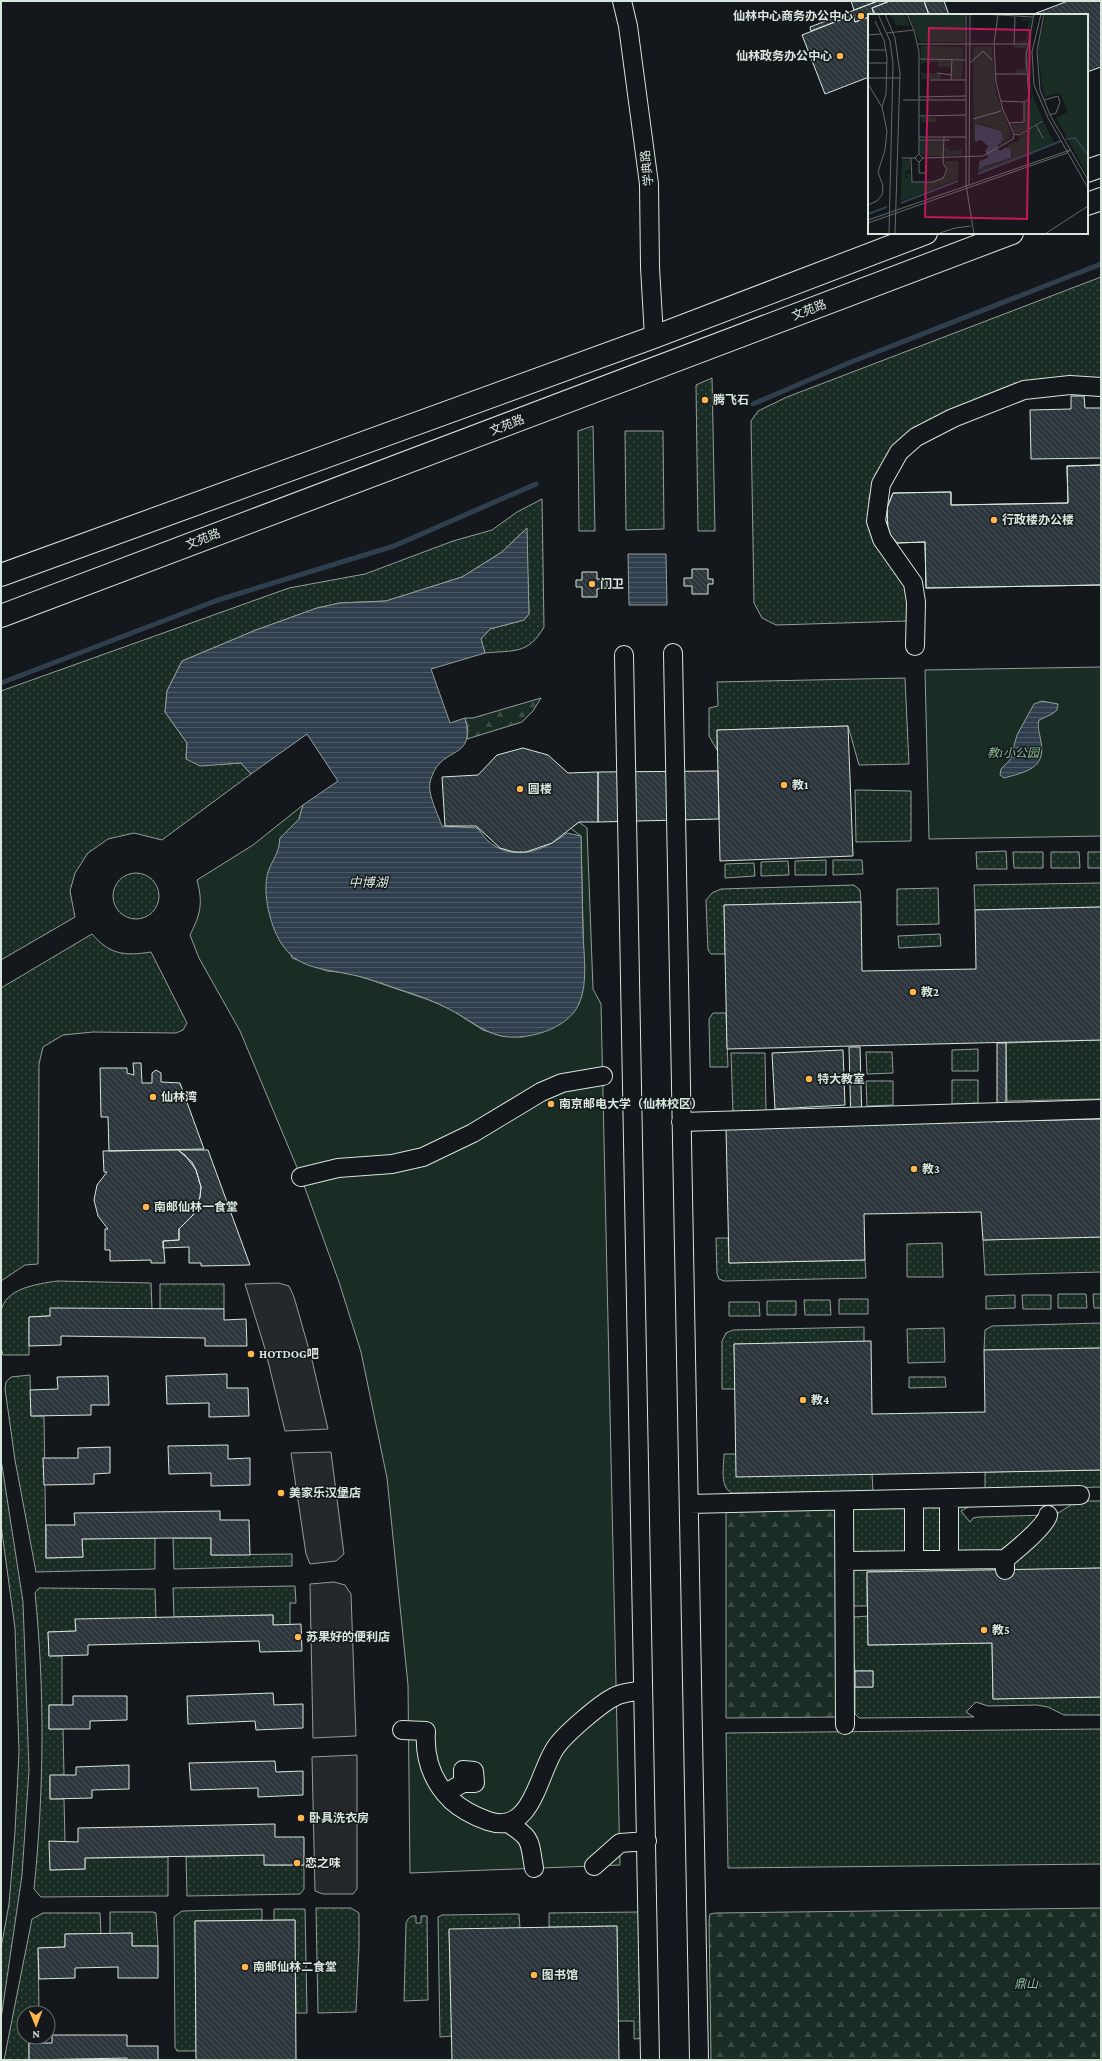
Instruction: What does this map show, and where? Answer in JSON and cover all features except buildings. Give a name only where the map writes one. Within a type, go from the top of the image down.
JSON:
[{"type":"main road","points":[[1088,171],[1101,166]]},
{"type":"main road","points":[[1088,204],[1101,199]]},
{"type":"main road","points":[[1,575],[654,337],[923,234]]},
{"type":"main road","name":"文苑路","points":[[1,616],[1009,234]]},
{"type":"street","name":"学典路","points":[[622,1],[628,26],[649,184],[650,267],[654,337]]},
{"type":"street","points":[[916,646],[916,602],[913,583],[882,539],[876,521],[881,484],[899,452],[916,437],[953,418],[1024,390],[1070,385],[1101,387]]},
{"type":"street","points":[[673,652],[699,2060]]},
{"type":"street","points":[[624,655],[650,2060]]},
{"type":"street","points":[[302,1177],[338,1168],[392,1164],[422,1157],[473,1133],[541,1092],[562,1083],[603,1076]]},
{"type":"street","points":[[681,1122],[1101,1109]]},
{"type":"street","points":[[689,1504],[1080,1495]]},
{"type":"street","points":[[949,1498],[949,1559]]},
{"type":"street","points":[[914,1499],[914,1560]]},
{"type":"street","points":[[844,1501],[845,1725]]},
{"type":"street","points":[[845,1561],[949,1559],[1005,1564],[1042,1527],[1047,1521],[1048,1515]]},
{"type":"street","points":[[402,1730],[426,1731],[425,1743],[431,1771],[446,1793],[463,1810],[495,1823],[508,1823],[519,1816],[537,1792],[541,1776],[556,1746],[603,1704],[618,1695],[643,1690]]},
{"type":"street","points":[[446,1793],[463,1783]]},
{"type":"street","points":[[508,1823],[525,1834],[532,1850],[534,1868]]},
{"type":"street","points":[[594,1866],[620,1843],[647,1841]]},
{"type":"green space","points":[[1101,277],[1101,379],[1074,379],[893,450],[876,473],[869,498],[870,527],[909,593],[907,621],[776,625],[762,618],[754,603],[751,421],[758,411],[787,397]]},
{"type":"green space","points":[[712,378],[715,531],[698,531],[696,385]]},
{"type":"green space","points":[[593,426],[595,531],[579,531],[578,431]]},
{"type":"green space","points":[[625,431],[663,431],[664,529],[626,530]]},
{"type":"green space","points":[[542,499],[544,627],[538,636],[526,647],[512,651],[485,653],[481,639],[490,629],[524,620],[529,614],[526,529],[502,552],[462,577],[386,601],[340,603],[317,608],[256,630],[182,661],[167,691],[165,712],[187,743],[186,759],[226,764],[241,763],[251,774],[162,840],[134,833],[108,839],[88,853],[75,873],[70,891],[75,917],[1,960],[1,691],[289,588],[365,574],[453,541],[492,530],[517,512]]},
{"type":"green space","name":"教1小公园","points":[[1101,667],[1101,836],[929,839],[925,670]]},
{"type":"green space","points":[[905,678],[909,764],[859,765],[848,726],[717,730],[717,750],[709,736],[709,708],[718,706],[717,682]]},
{"type":"green space","points":[[541,698],[533,711],[522,722],[467,739],[468,730],[465,718],[473,718]]},
{"type":"green space","points":[[855,790],[911,791],[911,841],[856,842]]},
{"type":"green space","points":[[303,805],[299,819],[280,838],[279,850],[268,874],[267,887],[292,958],[327,971],[348,973],[368,979],[429,1000],[450,1009],[483,1030],[502,1036],[523,1037],[579,1004],[584,973],[581,836],[570,828],[579,822],[587,828],[593,989],[601,1004],[620,1865],[410,1873],[408,1685],[387,1478],[361,1352],[339,1282],[301,1177],[240,1031],[199,958],[190,935],[197,920],[200,908],[200,895],[197,880],[253,845]]},
{"type":"green space","points":[[1006,851],[1007,869],[977,869],[976,852]]},
{"type":"green space","points":[[1013,852],[1043,852],[1043,868],[1014,868]]},
{"type":"green space","points":[[1051,852],[1079,852],[1080,868],[1051,868]]},
{"type":"green space","points":[[1088,852],[1101,852],[1101,868],[1088,868]]},
{"type":"green space","points":[[826,860],[826,875],[795,875],[795,861]]},
{"type":"green space","points":[[833,860],[862,860],[863,874],[833,875]]},
{"type":"green space","points":[[788,861],[789,875],[761,876],[761,862]]},
{"type":"green space","points":[[754,863],[755,876],[725,878],[725,864]]},
{"type":"green space","points":[[141,873],[153,879],[158,887],[158,905],[153,913],[145,918],[131,919],[119,913],[114,905],[113,891],[119,879],[127,874]]},
{"type":"green space","points":[[1101,883],[1101,907],[975,910],[974,885]]},
{"type":"green space","points":[[854,885],[860,890],[861,902],[724,905],[725,954],[711,954],[708,950],[706,900],[712,893],[721,889]]},
{"type":"green space","points":[[938,888],[939,924],[897,925],[897,889]]},
{"type":"green space","points":[[92,934],[105,946],[118,952],[133,954],[151,952],[187,1023],[183,1030],[176,1033],[93,1032],[63,1035],[43,1047],[39,1064],[38,1264],[25,1265],[1,1281],[1,988]]},
{"type":"green space","points":[[940,934],[941,946],[899,948],[898,936]]},
{"type":"green space","points":[[713,1013],[726,1013],[728,1067],[710,1067],[709,1019]]},
{"type":"green space","points":[[1101,1040],[1101,1099],[1007,1101],[1006,1043]]},
{"type":"green space","points":[[978,1049],[978,1071],[952,1071],[952,1050]]},
{"type":"green space","points":[[866,1052],[892,1052],[893,1073],[867,1074]]},
{"type":"green space","points":[[731,1053],[765,1053],[766,1111],[733,1113]]},
{"type":"green space","points":[[952,1080],[978,1080],[978,1103],[952,1104]]},
{"type":"green space","points":[[866,1081],[893,1081],[893,1105],[867,1106]]},
{"type":"green space","points":[[1101,1237],[1101,1272],[985,1275],[983,1240]]},
{"type":"green space","points":[[716,1238],[728,1238],[729,1263],[865,1260],[866,1278],[724,1281],[719,1279],[717,1274]]},
{"type":"green space","points":[[942,1243],[943,1277],[907,1277],[907,1244]]},
{"type":"green space","points":[[57,1281],[151,1283],[152,1309],[29,1317],[29,1355],[3,1355],[1,1345],[1,1312],[3,1304],[8,1297],[15,1292],[32,1286]]},
{"type":"green space","points":[[160,1284],[224,1284],[224,1309],[160,1309]]},
{"type":"green space","points":[[1058,1294],[1086,1294],[1087,1308],[1058,1308]]},
{"type":"green space","points":[[1093,1294],[1101,1294],[1101,1308],[1094,1308]]},
{"type":"green space","points":[[1015,1295],[1015,1308],[986,1309],[986,1296]]},
{"type":"green space","points":[[1022,1295],[1051,1295],[1051,1309],[1023,1309]]},
{"type":"green space","points":[[839,1299],[868,1299],[868,1314],[839,1314]]},
{"type":"green space","points":[[804,1300],[830,1300],[831,1315],[805,1315]]},
{"type":"green space","points":[[767,1301],[796,1301],[796,1315],[767,1315]]},
{"type":"green space","points":[[729,1302],[759,1302],[760,1316],[729,1316]]},
{"type":"green space","points":[[1101,1323],[1101,1348],[984,1350],[985,1330],[992,1326]]},
{"type":"green space","points":[[864,1327],[864,1342],[734,1344],[735,1389],[722,1389],[722,1341],[726,1333],[733,1330]]},
{"type":"green space","points":[[944,1328],[945,1362],[908,1363],[907,1329]]},
{"type":"green space","points":[[30,1375],[31,1416],[44,1416],[46,1558],[83,1557],[82,1539],[155,1538],[155,1569],[36,1572],[15,1460],[5,1389],[6,1382],[11,1377]]},
{"type":"green space","points":[[909,1377],[945,1377],[946,1387],[909,1388]]},
{"type":"green space","points":[[724,1454],[736,1454],[872,1474],[873,1491],[732,1493],[725,1486],[723,1476]]},
{"type":"green space","points":[[1,1459],[23,1602],[29,1770],[22,1875],[1,2019],[1,1948],[9,1904],[15,1832],[19,1752],[15,1628],[1,1525]]},
{"type":"green space","points":[[1101,1470],[1101,1487],[985,1490],[985,1472]]},
{"type":"green space","points":[[1077,1501],[1101,1501],[1101,1568],[1010,1570],[957,1556],[956,1507],[970,1506],[961,1511],[970,1522],[973,1518],[979,1517],[1048,1515],[1060,1512]]},
{"type":"green space","points":[[909,1507],[909,1556],[851,1557],[850,1508]]},
{"type":"green space","points":[[918,1507],[944,1507],[945,1556],[919,1556]]},
{"type":"green space","points":[[840,1508],[841,1717],[726,1718],[726,1510]]},
{"type":"green space","points":[[173,1538],[211,1538],[211,1555],[292,1554],[292,1566],[174,1569]]},
{"type":"green space","points":[[850,1564],[902,1566],[902,1571],[867,1572],[867,1606],[854,1606],[850,1603]]},
{"type":"green space","points":[[295,1586],[296,1603],[290,1603],[290,1625],[273,1625],[273,1615],[174,1617],[173,1588]]},
{"type":"green space","points":[[39,1588],[155,1589],[156,1618],[75,1620],[76,1631],[48,1632],[49,1656],[62,1656],[62,1705],[49,1705],[49,1729],[63,1729],[64,1775],[50,1776],[50,1799],[64,1799],[65,1842],[50,1870],[85,1869],[85,1858],[168,1857],[168,1896],[41,1897],[34,1889],[40,1815],[42,1741],[42,1704],[35,1593]]},
{"type":"green space","points":[[868,1616],[868,1645],[992,1643],[993,1699],[1101,1697],[1101,1715],[1064,1715],[1048,1707],[1037,1705],[988,1706],[976,1702],[966,1712],[974,1717],[859,1718],[855,1714],[855,1687],[873,1687],[873,1671],[855,1671],[854,1660],[849,1660],[854,1617]]},
{"type":"green space","points":[[1101,1729],[1101,1864],[728,1868],[726,1733]]},
{"type":"green space","points":[[264,1855],[265,1865],[304,1865],[304,1889],[300,1894],[187,1896],[186,1857]]},
{"type":"green space","points":[[316,1908],[351,1908],[359,1913],[356,2012],[318,2013]]},
{"type":"green space","name":"鼎山","points":[[1101,1908],[1101,2060],[711,2060],[710,1914]]},
{"type":"green space","points":[[262,1909],[262,1920],[195,1921],[196,2051],[177,2051],[175,2047],[174,1917],[182,1911]]},
{"type":"green space","points":[[274,1909],[305,1909],[307,2013],[296,2013],[295,1920],[274,1920]]},
{"type":"green space","points":[[110,1912],[156,1913],[158,1946],[132,1946],[132,1933],[110,1934]]},
{"type":"green space","points":[[640,1912],[646,2038],[634,2039],[634,2021],[618,2021],[617,1926],[549,1927],[549,1913]]},
{"type":"green space","points":[[43,1913],[100,1913],[101,1934],[65,1934],[65,1947],[38,1948],[39,2005],[16,2005],[16,2045],[29,2045],[29,2060],[4,2060],[32,1919]]},
{"type":"green space","points":[[519,1914],[520,1928],[449,1930],[452,2036],[440,2037],[438,1917],[442,1915]]},
{"type":"green space","points":[[412,1916],[416,1916],[416,1923],[421,1923],[421,1916],[427,1916],[428,2000],[404,2001],[406,1923]]},
{"type":"shaded area","points":[[278,1283],[289,1286],[294,1297],[312,1360],[328,1429],[285,1431],[265,1349],[245,1284]]},
{"type":"shaded area","points":[[331,1452],[344,1554],[336,1561],[310,1564],[306,1554],[291,1453]]},
{"type":"shaded area","points":[[334,1582],[345,1585],[351,1594],[356,1736],[313,1738],[310,1584]]},
{"type":"shaded area","points":[[357,1755],[357,1889],[353,1894],[323,1894],[315,1891],[312,1757]]},
{"type":"water","name":"中博湖","points":[[527,528],[529,614],[524,620],[490,629],[481,639],[485,653],[431,669],[450,723],[465,718],[467,732],[466,741],[462,747],[437,766],[431,779],[431,795],[442,826],[477,828],[487,840],[497,847],[517,853],[528,852],[548,845],[567,833],[581,836],[585,970],[582,996],[573,1013],[556,1027],[534,1035],[511,1037],[501,1036],[487,1031],[449,1009],[425,998],[361,977],[311,966],[303,963],[288,952],[277,936],[270,918],[266,889],[268,872],[277,852],[280,838],[299,819],[303,805],[338,781],[307,734],[251,774],[241,763],[200,766],[186,759],[187,743],[165,712],[167,691],[182,661],[256,630],[317,608],[340,603],[386,601],[462,577],[502,552]]},
{"type":"water","points":[[628,554],[666,554],[667,605],[629,605]]},
{"type":"water","points":[[1042,701],[1058,704],[1057,710],[1039,720],[1038,723],[1042,751],[1040,758],[1037,764],[1032,768],[1019,774],[1004,778],[1000,775],[1001,769],[1010,760],[1017,735],[1034,704]]},
{"type":"waterway","points":[[753,404],[851,362],[1101,264]]},
{"type":"waterway","points":[[1,683],[218,600],[394,546],[536,484]]},
{"type":"place","name":"仙林中心商务办公中心","points":[[861,16]]},
{"type":"place","name":"仙林政务办公中心","points":[[840,56]]},
{"type":"place","name":"腾飞石","points":[[705,400]]},
{"type":"place","name":"行政楼办公楼","points":[[994,520]]},
{"type":"place","name":"门卫","points":[[592,584]]},
{"type":"place","name":"教1","points":[[784,785]]},
{"type":"place","name":"圆楼","points":[[520,789]]},
{"type":"place","name":"教2","points":[[913,992]]},
{"type":"place","name":"特大教室","points":[[809,1079]]},
{"type":"place","name":"仙林湾","points":[[153,1097]]},
{"type":"place","name":"南京邮电大学（仙林校区）","points":[[551,1104]]},
{"type":"place","name":"教3","points":[[914,1169]]},
{"type":"place","name":"南邮仙林一食堂","points":[[146,1207]]},
{"type":"place","name":"HOTDOG吧","points":[[251,1354]]},
{"type":"place","name":"教4","points":[[803,1400]]},
{"type":"place","name":"美家乐汉堡店","points":[[281,1493]]},
{"type":"place","name":"教5","points":[[984,1630]]},
{"type":"place","name":"苏果好的便利店","points":[[298,1637]]},
{"type":"place","name":"卧具洗衣房","points":[[301,1818]]},
{"type":"place","name":"恋之味","points":[[297,1863]]},
{"type":"place","name":"南邮仙林二食堂","points":[[245,1967]]},
{"type":"place","name":"图书馆","points":[[534,1975]]}]
